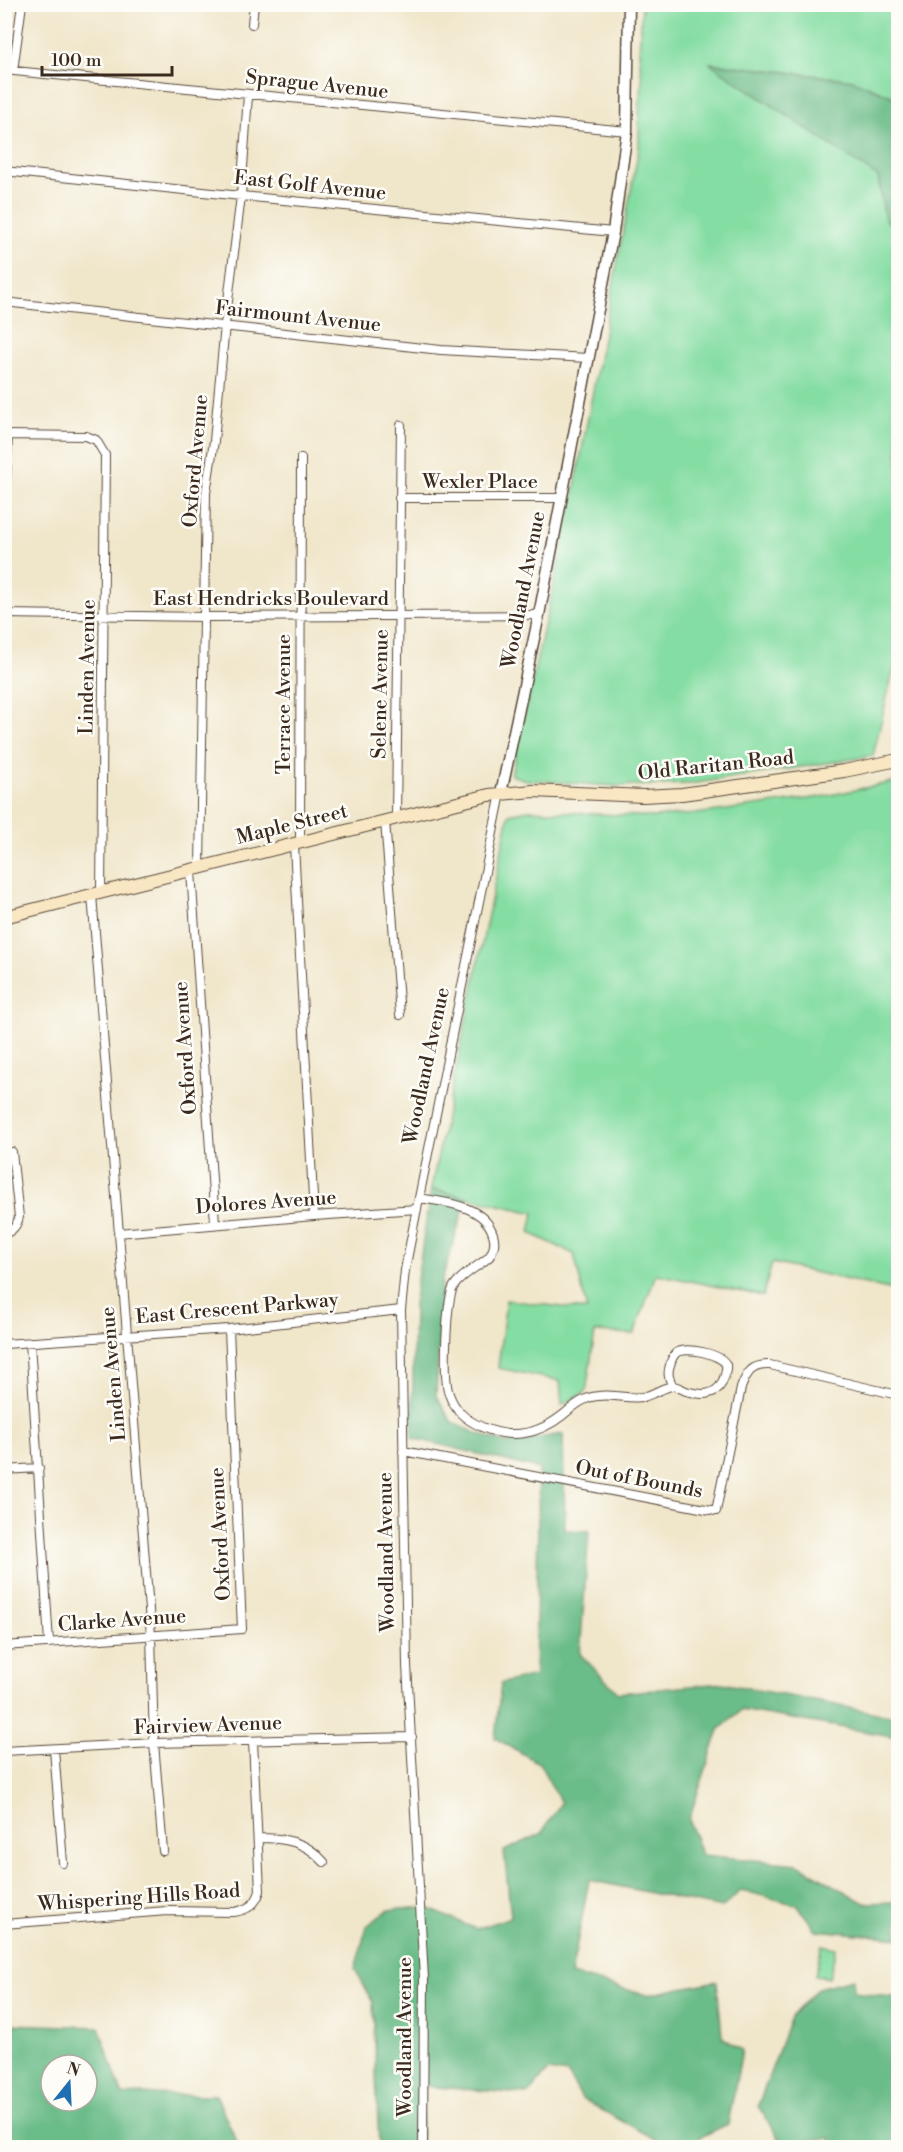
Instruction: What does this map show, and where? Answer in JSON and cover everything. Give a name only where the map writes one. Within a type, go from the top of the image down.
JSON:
[{"type":"main road","name":"Old Raritan Road","points":[[501,793],[533,791],[643,796],[682,794],[898,760]]},
{"type":"main road","name":"Maple Street","points":[[4,917],[469,799],[501,793]]},
{"type":"street","points":[[9,70],[22,4]]},
{"type":"street","points":[[252,24],[254,4]]},
{"type":"street","name":"Woodland Avenue","points":[[423,2148],[424,1979],[407,1665],[401,1310],[405,1270],[419,1198],[538,615],[613,232],[627,131],[628,4]]},
{"type":"street","name":"Sprague Avenue","points":[[9,70],[627,131]]},
{"type":"street","name":"Oxford Avenue","points":[[215,1223],[195,869],[205,617],[206,493],[214,441],[241,196],[248,95]]},
{"type":"street","name":"East Golf Avenue","points":[[4,171],[613,232]]},
{"type":"street","name":"Fairmount Avenue","points":[[4,302],[441,350],[588,358]]},
{"type":"street","name":"Selene Avenue","points":[[400,1015],[391,820],[398,615],[401,425]]},
{"type":"street","points":[[4,534],[6,435]]},
{"type":"street","name":"Linden Avenue","points":[[6,435],[86,436],[96,440],[105,455],[105,615],[97,894],[118,1233],[129,1336],[151,1635],[154,1743],[163,1851]]},
{"type":"street","name":"Terrace Avenue","points":[[301,458],[297,844],[314,1216]]},
{"type":"street","name":"Wexler Place","points":[[399,498],[561,498]]},
{"type":"street","name":"East Hendricks Boulevard","points":[[4,614],[205,617],[538,615]]},
{"type":"street","points":[[4,1234],[13,1230],[19,1217],[12,1152]]},
{"type":"street","points":[[419,1198],[448,1202],[473,1212],[488,1225],[494,1238],[493,1252],[458,1282],[450,1298],[446,1360],[447,1390],[458,1412],[467,1420],[491,1431],[506,1434],[535,1431],[547,1426],[587,1398],[597,1396],[644,1397],[673,1386],[708,1394],[713,1392],[723,1380],[725,1365],[718,1357],[706,1353],[688,1350],[677,1353],[668,1371],[668,1377],[673,1386]]},
{"type":"street","name":"Dolores Avenue","points":[[118,1233],[215,1223],[417,1209]]},
{"type":"street","name":"East Crescent Parkway","points":[[4,1344],[229,1329],[401,1310]]},
{"type":"street","name":"Oxford Avenue","points":[[229,1329],[242,1629]]},
{"type":"street","points":[[30,1342],[49,1643]]},
{"type":"street","name":"Out of Bounds","points":[[403,1452],[716,1511],[741,1388],[754,1366],[770,1365],[898,1395]]},
{"type":"street","points":[[4,1470],[39,1468]]},
{"type":"street","name":"Clarke Avenue","points":[[4,1646],[242,1629]]},
{"type":"street","name":"Fairview Avenue","points":[[4,1751],[154,1743],[412,1737]]},
{"type":"street","name":"Whispering Hills Road","points":[[4,1924],[167,1911],[242,1911],[255,1903],[260,1891],[253,1741]]},
{"type":"street","points":[[54,1749],[63,1863]]},
{"type":"street","points":[[258,1838],[295,1842],[316,1853],[324,1862]]},
{"type":"green space","points":[[642,5],[898,5],[898,99],[853,80],[711,63],[878,177],[885,219],[898,229],[898,651],[873,756],[690,784],[614,786],[526,780],[511,775],[572,502],[639,148],[642,81],[639,52]]},
{"type":"green space","points":[[709,63],[853,80],[898,99],[898,229],[885,219],[878,177]]},
{"type":"green space","points":[[898,781],[898,1291],[772,1263],[763,1296],[656,1274],[634,1334],[595,1332],[586,1392],[562,1405],[560,1381],[498,1368],[506,1300],[587,1310],[574,1254],[530,1233],[534,1213],[431,1189],[509,814],[529,810],[654,817],[696,814],[821,797]]},
{"type":"green space","points":[[431,1189],[467,1198],[442,1280],[436,1396],[451,1421],[478,1434],[507,1443],[563,1434],[565,1530],[589,1531],[580,1654],[618,1693],[722,1683],[898,1717],[898,1737],[741,1710],[719,1730],[689,1819],[701,1855],[798,1864],[864,1903],[898,1902],[898,1938],[816,1930],[797,1905],[741,1890],[722,1908],[589,1880],[571,1975],[647,1995],[717,1981],[722,2037],[742,2050],[728,2124],[680,2147],[670,2147],[583,2100],[568,2074],[548,2071],[528,2094],[423,2086],[421,2147],[379,2147],[373,2003],[355,1969],[367,1926],[388,1910],[425,1907],[476,1929],[511,1917],[504,1851],[541,1834],[561,1803],[539,1763],[495,1738],[501,1683],[535,1676],[539,1469],[412,1438],[414,1299]]},
{"type":"green space","points":[[822,1945],[836,1948],[829,1978],[815,1975]]},
{"type":"green space","points":[[853,1979],[854,1992],[898,1998],[898,2147],[832,2147],[830,2138],[782,2143],[758,2106],[791,2017],[818,1988]]},
{"type":"green space","points":[[5,2024],[99,2027],[122,2094],[216,2095],[239,2147],[5,2147]]}]
